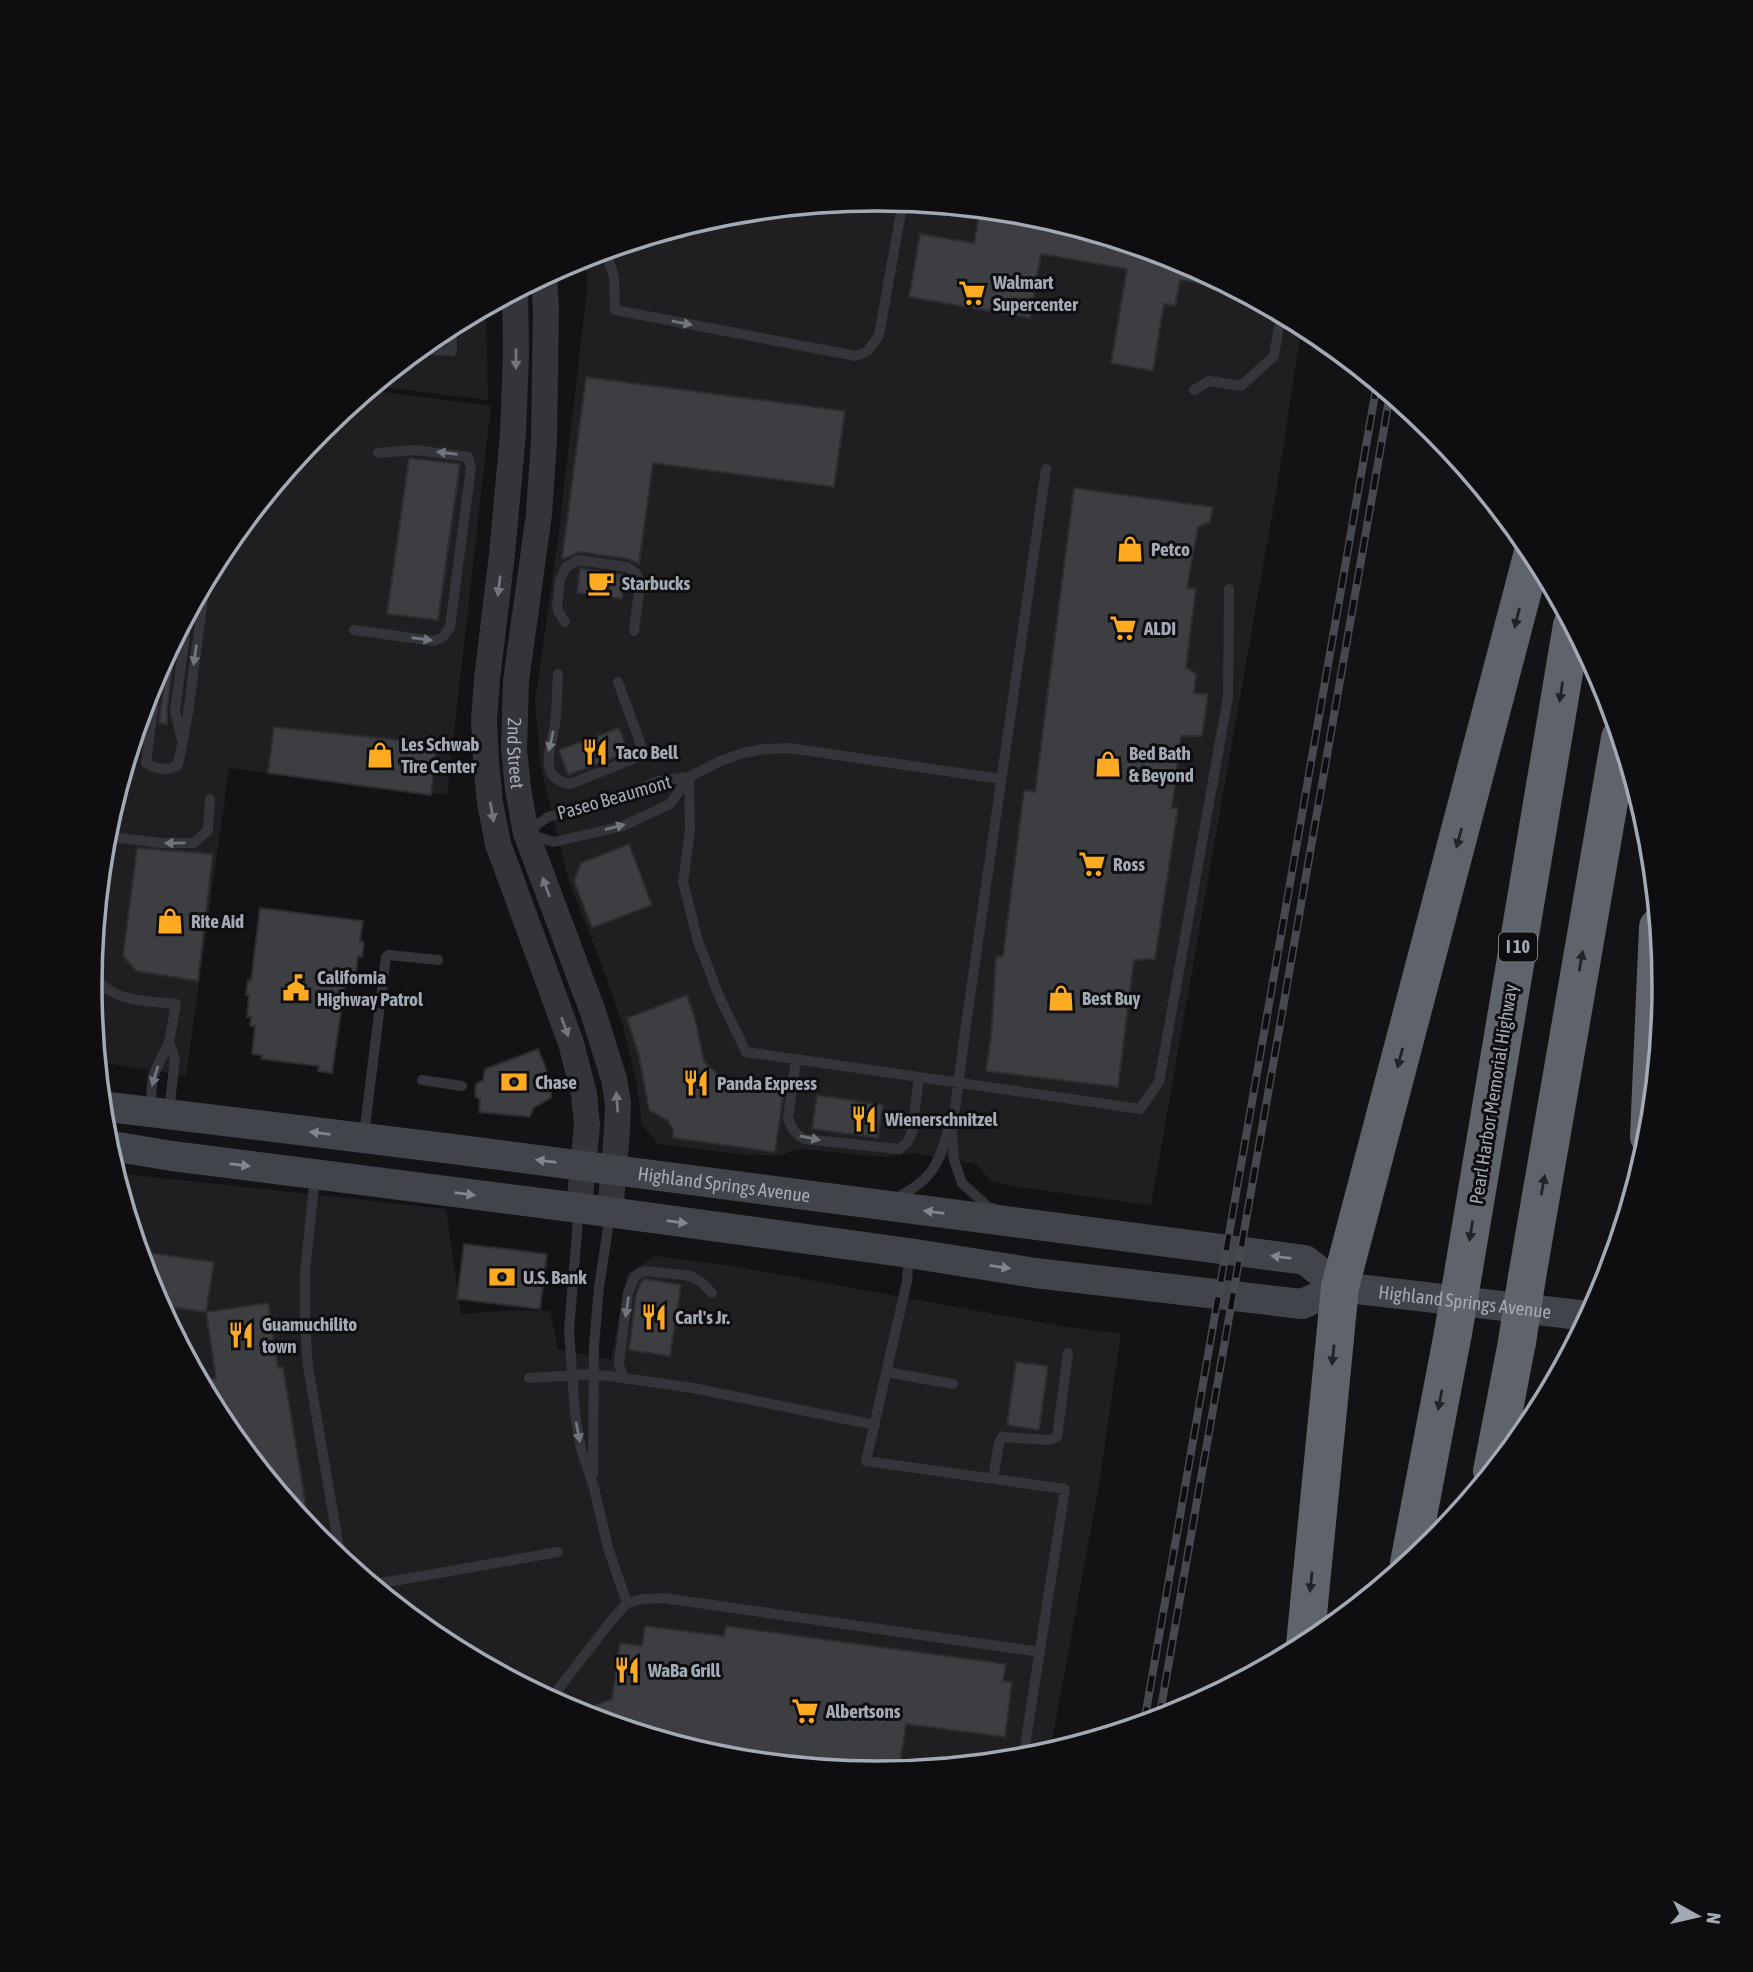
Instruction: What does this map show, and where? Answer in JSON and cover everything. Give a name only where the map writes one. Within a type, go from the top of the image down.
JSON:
[{"type":"highway","points":[[1306,1630],[1340,1287],[1529,568]]},
{"type":"highway","name":"Pearl Harbor Memorial Highway","points":[[1412,1546],[1453,1333],[1570,639]]},
{"type":"highway","points":[[1496,1451],[1517,1342],[1617,758]]},
{"type":"main road","points":[[109,1094],[160,1112]]},
{"type":"main road","name":"Highland Springs Avenue","points":[[111,1107],[1305,1260],[1340,1287],[1578,1315]]},
{"type":"main road","points":[[118,1147],[909,1253],[1035,1273],[1302,1304],[1340,1287]]},
{"type":"main road","points":[[121,1157],[172,1156]]},
{"type":"street","name":"2nd Street","points":[[545,286],[543,452],[539,514],[516,681],[513,722],[518,789],[526,833],[593,1012],[614,1079],[618,1103],[610,1213]]},
{"type":"street","points":[[528,294],[529,299],[546,309]]},
{"type":"street","name":"2nd Street","points":[[515,301],[513,434],[487,679],[485,761],[498,844],[578,1066],[587,1125],[579,1208]]},
{"type":"street","points":[[513,434],[531,439],[524,532],[529,589]]},
{"type":"lane","points":[[609,259],[614,277],[615,310],[856,356],[868,351],[879,335],[900,212]]},
{"type":"lane","points":[[1194,390],[1209,381],[1241,386],[1274,356],[1279,325]]},
{"type":"lane","points":[[435,350],[452,351],[452,339]]},
{"type":"lane","points":[[354,630],[434,641],[443,637],[450,627],[471,467],[468,457],[415,450],[378,453]]},
{"type":"lane","points":[[1036,1225],[987,1206],[962,1184],[954,1160],[952,1132],[1046,468]]},
{"type":"lane","points":[[565,622],[557,606],[563,570],[571,562],[579,560],[627,567],[636,573],[640,583],[634,631]]},
{"type":"lane","points":[[1001,779],[789,748],[743,753],[689,777],[690,831],[682,882],[698,941],[719,996],[746,1052],[1140,1109],[1159,1082],[1228,697],[1229,589]]},
{"type":"lane","points":[[153,709],[146,763],[155,768],[171,769],[178,765],[202,603]]},
{"type":"lane","points":[[182,741],[175,711],[185,636]]},
{"type":"lane","points":[[558,674],[555,726],[548,754],[552,772],[562,782],[570,783],[638,757],[642,748],[618,682]]},
{"type":"lane","name":"Paseo Beaumont","points":[[526,833],[548,817],[611,799],[659,781],[689,777]]},
{"type":"lane","name":"Paseo Beaumont","points":[[526,833],[554,842],[623,826],[670,804],[689,777]]},
{"type":"lane","points":[[116,837],[162,843],[194,843],[208,830],[210,799]]},
{"type":"lane","points":[[363,1138],[386,957],[389,955],[438,960]]},
{"type":"lane","points":[[102,985],[121,997],[176,1004],[169,1042],[153,1076],[160,1112]]},
{"type":"lane","points":[[160,1112],[175,1059],[169,1042]]},
{"type":"lane","points":[[796,1059],[788,1118],[790,1127],[804,1139],[899,1149],[907,1143],[912,1132],[919,1077]]},
{"type":"lane","points":[[422,1080],[462,1086]]},
{"type":"lane","points":[[845,1200],[893,1200],[919,1185],[936,1165],[954,1108]]},
{"type":"lane","points":[[315,1175],[305,1272],[305,1323],[308,1367],[338,1543]]},
{"type":"lane","points":[[579,1208],[569,1330],[570,1374],[581,1448],[594,1488],[608,1548],[627,1603]]},
{"type":"lane","points":[[594,1488],[593,1374],[599,1287],[610,1213]]},
{"type":"lane","points":[[909,1253],[907,1281],[866,1461],[1065,1489],[1025,1746]]},
{"type":"lane","points":[[623,1378],[619,1363],[628,1293],[635,1276],[644,1271],[684,1275],[701,1282],[712,1293]]},
{"type":"lane","points":[[993,1479],[1002,1437],[1050,1440],[1057,1437],[1068,1353]]},
{"type":"lane","points":[[887,1372],[953,1384]]},
{"type":"lane","points":[[529,1378],[570,1374],[623,1378],[693,1388],[875,1425]]},
{"type":"lane","points":[[383,1583],[558,1552]]},
{"type":"lane","points":[[557,1691],[627,1603],[642,1599],[664,1598],[1040,1652]]},
{"type":"shaded area","points":[[826,213],[927,213],[1028,226],[1126,252],[1219,291],[1300,338],[1278,481],[1151,1205],[1017,1187],[991,1181],[976,1164],[915,1153],[883,1157],[799,1149],[778,1156],[658,1144],[642,1125],[636,1080],[623,1026],[569,882],[541,769],[535,702],[558,538],[588,282],[586,268],[676,237],[725,226]]},
{"type":"shaded area","points":[[486,317],[488,400],[385,387],[446,342]]},
{"type":"shaded area","points":[[380,392],[491,406],[447,795],[229,768],[186,1076],[106,1063],[103,1037],[103,935],[116,835],[128,785],[160,689],[205,598],[232,555],[294,475],[328,438],[366,403]]},
{"type":"shaded area","points":[[125,1174],[446,1209],[461,1314],[516,1310],[550,1311],[558,1349],[611,1360],[627,1274],[655,1256],[733,1266],[1061,1326],[1121,1334],[1099,1485],[1052,1741],[978,1754],[927,1759],[826,1759],[725,1746],[627,1720],[534,1681],[489,1657],[405,1601],[328,1534],[262,1458],[205,1374],[160,1283]]},
{"type":"building","name":"Walmart Supercenter","points":[[978,218],[1028,226],[1126,252],[1204,284],[1180,280],[1175,306],[1164,304],[1153,371],[1111,363],[1127,269],[1041,254],[1030,318],[909,297],[920,234],[974,243]]},
{"type":"building","points":[[586,377],[845,411],[834,487],[653,463],[639,564],[628,559],[580,552],[562,558]]},
{"type":"building","points":[[409,458],[460,464],[438,620],[387,614]]},
{"type":"building","points":[[1074,488],[1213,507],[1210,522],[1198,527],[1187,588],[1196,589],[1186,667],[1196,674],[1194,693],[1208,694],[1202,736],[1181,736],[1172,808],[1178,808],[1155,959],[1134,960],[1118,1087],[986,1071],[996,957],[1003,956],[1024,790],[1035,792]]},
{"type":"building","name":"Starbucks","points":[[580,568],[625,575],[622,599],[577,593]]},
{"type":"building","points":[[173,659],[167,724],[159,723],[165,678]]},
{"type":"building","points":[[274,727],[437,744],[431,795],[268,773]]},
{"type":"building","name":"Taco Bell","points":[[619,728],[629,752],[568,775],[559,750]]},
{"type":"building","points":[[629,844],[652,905],[592,928],[574,881],[581,863]]},
{"type":"building","points":[[137,848],[213,854],[198,981],[136,971],[123,956]]},
{"type":"building","name":"California Highway Patrol","points":[[260,908],[363,921],[360,941],[364,942],[362,957],[358,956],[356,973],[347,972],[332,1073],[318,1071],[319,1066],[261,1059],[262,1055],[252,1054],[255,1026],[250,1026],[251,1017],[247,1017],[249,995],[246,995],[248,980],[251,981]]},
{"type":"building","points":[[687,995],[704,1061],[728,1084],[784,1091],[775,1152],[673,1138],[673,1129],[668,1121],[649,1110],[639,1056],[627,1018]]},
{"type":"building","name":"Chase","points":[[538,1049],[551,1089],[551,1098],[533,1108],[530,1117],[479,1112],[480,1100],[475,1096],[476,1084],[483,1080],[485,1069]]},
{"type":"building","points":[[817,1095],[883,1105],[878,1138],[812,1129]]},
{"type":"building","name":"U.S. Bank","points":[[464,1244],[547,1254],[540,1309],[457,1299]]},
{"type":"building","points":[[149,1253],[214,1262],[206,1312],[171,1307]]},
{"type":"building","name":"Carl's Jr.","points":[[645,1279],[681,1285],[670,1356],[629,1350],[636,1295]]},
{"type":"building","points":[[268,1303],[278,1368],[283,1367],[307,1511],[262,1458],[208,1379],[216,1378],[206,1312]]},
{"type":"building","points":[[1016,1362],[1048,1366],[1039,1430],[1007,1425]]},
{"type":"building","points":[[645,1626],[724,1636],[726,1626],[1006,1664],[1003,1681],[1012,1682],[1005,1737],[906,1724],[901,1760],[826,1759],[725,1746],[676,1735],[593,1707],[612,1699],[620,1643],[642,1646]]},
{"type":"railway","points":[[1146,1712],[1375,393]]},
{"type":"railway","points":[[1161,1707],[1388,404]]},
{"type":"place","name":"Walmart Supercenter","points":[[972,293]]},
{"type":"place","name":"Petco","points":[[1130,549]]},
{"type":"place","name":"Starbucks","points":[[601,583]]},
{"type":"place","name":"ALDI","points":[[1123,628]]},
{"type":"place","name":"Taco Bell","points":[[595,752]]},
{"type":"place","name":"Les Schwab Tire Center","points":[[380,755]]},
{"type":"place","name":"Bed Bath & Beyond","points":[[1108,764]]},
{"type":"place","name":"Ross","points":[[1092,864]]},
{"type":"place","name":"Rite Aid","points":[[170,921]]},
{"type":"place","name":"California Highway Patrol","points":[[296,988]]},
{"type":"place","name":"Best Buy","points":[[1061,998]]},
{"type":"place","name":"Chase","points":[[514,1082]]},
{"type":"place","name":"Panda Express","points":[[696,1083]]},
{"type":"place","name":"Wienerschnitzel","points":[[864,1119]]},
{"type":"place","name":"U.S. Bank","points":[[502,1277]]},
{"type":"place","name":"Carl's Jr.","points":[[654,1317]]},
{"type":"place","name":"Guamuchilito town","points":[[241,1335]]},
{"type":"place","name":"WaBa Grill","points":[[627,1670]]},
{"type":"place","name":"Albertsons","points":[[805,1711]]}]
